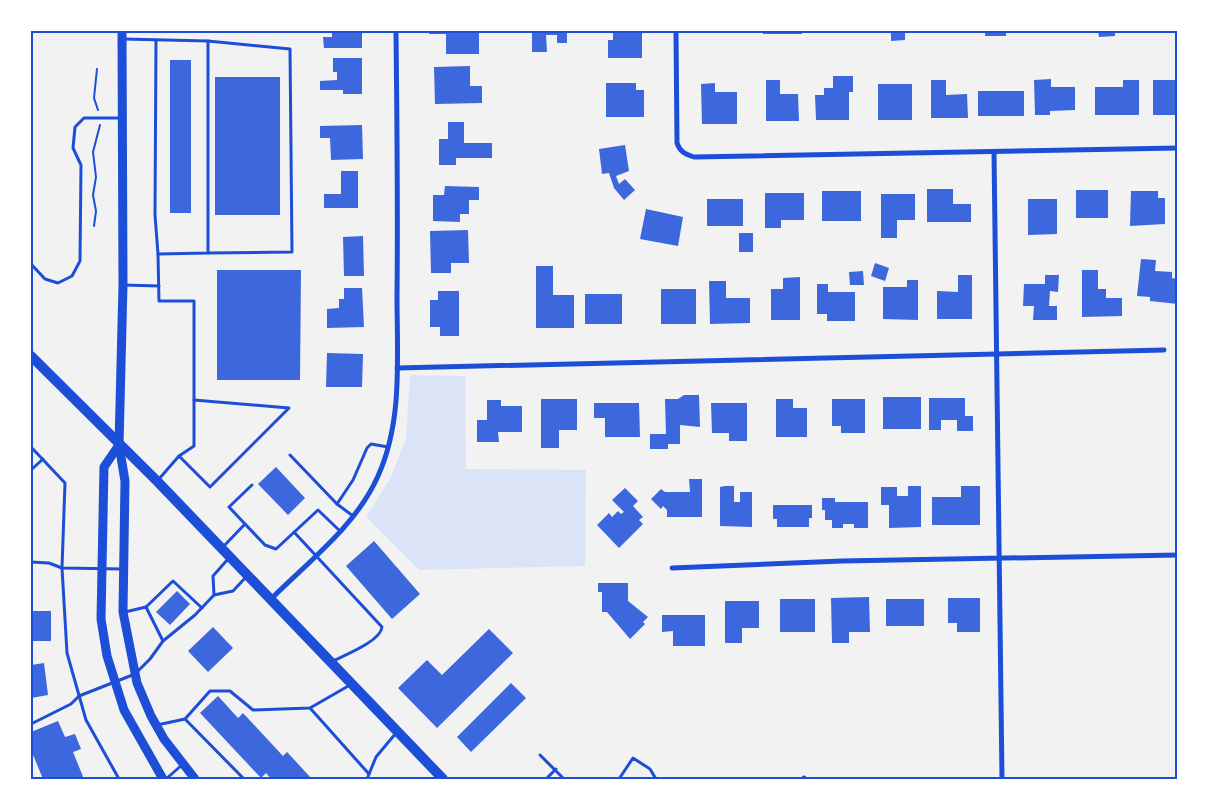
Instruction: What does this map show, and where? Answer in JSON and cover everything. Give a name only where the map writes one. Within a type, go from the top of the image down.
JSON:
[{"type":"main road","points":[[122,35],[123,285],[119,445],[125,481],[123,612],[135,674],[156,725],[195,779]]},
{"type":"main road","points":[[31,356],[157,481],[443,779]]},
{"type":"main road","points":[[119,445],[104,467],[101,619],[106,656],[124,710],[164,779]]},
{"type":"street","points":[[271,599],[340,532],[353,516],[377,478],[389,447],[394,420],[397,368],[396,31]]},
{"type":"street","points":[[676,31],[677,143],[679,150],[694,157],[1178,148]]},
{"type":"street","points":[[994,152],[1002,779]]},
{"type":"street","points":[[397,368],[1164,350]]},
{"type":"street","points":[[672,568],[1000,558],[1178,555]]},
{"type":"lane","points":[[122,35],[156,40],[208,41],[290,49],[292,252],[158,254]]},
{"type":"lane","points":[[156,40],[155,215],[159,301],[194,301],[194,446],[179,456],[157,481]]},
{"type":"lane","points":[[208,41],[208,253]]},
{"type":"lane","points":[[31,264],[44,279],[58,283],[72,276],[80,261],[81,165],[73,148],[75,127],[84,118],[123,118]]},
{"type":"lane","points":[[123,285],[159,286]]},
{"type":"lane","points":[[179,456],[210,487],[289,408],[194,400]]},
{"type":"lane","points":[[337,504],[353,480],[367,448],[371,444],[389,447]]},
{"type":"lane","points":[[31,447],[65,482],[62,568],[66,653],[86,720],[118,779]]},
{"type":"lane","points":[[290,455],[337,504],[353,516]]},
{"type":"lane","points":[[31,470],[43,459]]},
{"type":"lane","points":[[252,485],[230,507],[265,545],[276,549],[318,510],[340,532]]},
{"type":"lane","points":[[222,548],[245,524]]},
{"type":"lane","points":[[294,532],[382,627],[382,632],[375,638],[332,662]]},
{"type":"lane","points":[[214,595],[214,576],[230,556]]},
{"type":"lane","points":[[31,562],[49,563],[62,568],[123,568]]},
{"type":"lane","points":[[31,724],[71,704],[79,696],[115,684],[135,674],[150,659],[163,641],[202,608],[214,595],[233,591],[248,575]]},
{"type":"lane","points":[[123,612],[146,607],[173,581],[202,608]]},
{"type":"lane","points":[[146,607],[163,641]]},
{"type":"lane","points":[[156,725],[185,718],[210,691],[230,691],[253,710],[310,708],[351,682]]},
{"type":"lane","points":[[310,708],[369,774]]},
{"type":"lane","points":[[185,718],[244,779]]},
{"type":"lane","points":[[367,779],[376,757],[398,731]]},
{"type":"lane","points":[[540,754],[564,779]]},
{"type":"lane","points":[[619,779],[633,758],[650,769],[656,779]]},
{"type":"lane","points":[[164,779],[183,764]]},
{"type":"lane","points":[[546,779],[556,769]]},
{"type":"path","points":[[94,226],[96,211],[93,195],[96,177],[93,152],[100,125],[98,106],[94,98],[97,70]]},
{"type":"shaded area","points":[[410,375],[465,376],[466,469],[586,470],[585,566],[419,570],[366,517],[391,477],[406,438]]},
{"type":"building","points":[[332,31],[362,31],[362,48],[324,48],[323,37],[332,37]]},
{"type":"building","points":[[429,31],[479,31],[479,54],[446,54],[446,34],[429,34]]},
{"type":"building","points":[[532,31],[567,31],[567,43],[557,43],[557,35],[546,35],[547,52],[532,52]]},
{"type":"building","points":[[613,31],[642,31],[642,58],[608,58],[608,40],[613,40]]},
{"type":"building","points":[[763,31],[802,31],[802,34],[763,34]]},
{"type":"building","points":[[891,31],[905,31],[905,40],[891,41]]},
{"type":"building","points":[[985,31],[1006,31],[1006,36],[985,36]]},
{"type":"building","points":[[1098,31],[1115,31],[1115,36],[1099,37]]},
{"type":"building","points":[[333,58],[362,58],[362,94],[343,94],[343,90],[320,90],[320,81],[337,80],[337,72],[333,72]]},
{"type":"building","points":[[170,60],[191,60],[191,213],[170,213]]},
{"type":"building","points":[[470,66],[470,86],[482,86],[482,103],[435,104],[434,67]]},
{"type":"building","points":[[833,76],[853,76],[853,92],[849,92],[849,120],[816,120],[815,95],[824,95],[824,88],[833,88]]},
{"type":"building","points":[[215,77],[280,77],[280,215],[215,215]]},
{"type":"building","points":[[1051,79],[1051,87],[1075,87],[1075,110],[1050,111],[1050,115],[1035,115],[1034,80]]},
{"type":"building","points":[[766,80],[780,80],[780,94],[798,94],[799,121],[766,121]]},
{"type":"building","points":[[931,80],[946,80],[946,95],[967,94],[968,118],[931,118]]},
{"type":"building","points":[[1123,80],[1139,80],[1139,115],[1095,115],[1095,87],[1123,87]]},
{"type":"building","points":[[1153,80],[1178,80],[1178,115],[1153,115]]},
{"type":"building","points":[[606,83],[636,83],[636,90],[644,90],[644,117],[606,117]]},
{"type":"building","points":[[715,83],[715,92],[737,92],[737,124],[702,124],[701,84]]},
{"type":"building","points":[[878,84],[912,84],[912,120],[878,120]]},
{"type":"building","points":[[978,91],[1024,91],[1024,116],[978,116]]},
{"type":"building","points":[[448,122],[464,122],[464,143],[492,143],[492,158],[456,158],[456,165],[439,165],[439,139],[448,139]]},
{"type":"building","points":[[362,125],[363,159],[331,160],[330,138],[320,138],[320,126]]},
{"type":"building","points":[[625,145],[629,171],[616,176],[619,184],[625,179],[635,190],[624,200],[614,188],[609,173],[602,174],[599,149]]},
{"type":"building","points":[[341,171],[358,171],[358,208],[324,208],[324,194],[341,194]]},
{"type":"building","points":[[445,186],[479,187],[479,200],[469,200],[469,214],[460,214],[460,222],[433,221],[433,195],[444,195]]},
{"type":"building","points":[[927,189],[953,189],[953,204],[971,204],[971,222],[927,222]]},
{"type":"building","points":[[1076,190],[1108,190],[1108,218],[1076,218]]},
{"type":"building","points":[[822,191],[861,191],[861,221],[822,221]]},
{"type":"building","points":[[1131,191],[1158,191],[1158,198],[1165,198],[1165,224],[1130,226]]},
{"type":"building","points":[[765,193],[804,193],[804,220],[781,220],[781,228],[765,228]]},
{"type":"building","points":[[881,194],[915,194],[915,220],[897,220],[897,238],[881,238]]},
{"type":"building","points":[[707,199],[743,199],[743,226],[707,226]]},
{"type":"building","points":[[1028,199],[1057,199],[1057,234],[1028,235]]},
{"type":"building","points":[[646,209],[683,217],[678,246],[640,239]]},
{"type":"building","points":[[468,230],[469,263],[451,263],[451,273],[431,273],[430,231]]},
{"type":"building","points":[[739,233],[753,233],[753,252],[739,252]]},
{"type":"building","points":[[363,236],[364,276],[344,276],[343,237]]},
{"type":"building","points":[[1141,259],[1156,260],[1155,271],[1172,272],[1172,278],[1178,279],[1178,304],[1150,301],[1150,297],[1137,296]]},
{"type":"building","points":[[875,263],[889,268],[885,281],[871,276]]},
{"type":"building","points":[[536,266],[553,266],[553,295],[574,295],[574,328],[536,328]]},
{"type":"building","points":[[217,270],[301,270],[300,380],[217,380]]},
{"type":"building","points":[[1082,270],[1098,270],[1098,289],[1106,289],[1106,298],[1122,298],[1122,316],[1082,317]]},
{"type":"building","points":[[863,271],[864,285],[850,285],[849,272]]},
{"type":"building","points":[[958,275],[972,275],[972,319],[937,319],[937,291],[958,292]]},
{"type":"building","points":[[1045,275],[1059,275],[1058,292],[1050,291],[1049,306],[1057,306],[1057,320],[1033,320],[1034,306],[1023,306],[1024,284],[1045,284]]},
{"type":"building","points":[[800,277],[800,320],[771,320],[771,289],[783,289],[783,278]]},
{"type":"building","points":[[907,280],[918,280],[918,320],[883,319],[883,287],[907,287]]},
{"type":"building","points":[[709,281],[726,281],[726,298],[750,298],[750,323],[710,324]]},
{"type":"building","points":[[817,284],[828,284],[828,292],[855,292],[855,321],[827,321],[827,314],[817,314]]},
{"type":"building","points":[[344,288],[362,288],[364,327],[327,328],[327,309],[339,308],[339,299],[344,299]]},
{"type":"building","points":[[661,289],[696,289],[696,324],[661,324]]},
{"type":"building","points":[[438,291],[459,291],[459,336],[440,336],[440,327],[430,327],[430,300],[438,300]]},
{"type":"building","points":[[585,294],[622,294],[622,324],[585,324]]},
{"type":"building","points":[[327,353],[363,354],[362,387],[326,387]]},
{"type":"building","points":[[684,395],[699,395],[700,427],[680,425],[680,444],[668,444],[668,449],[650,449],[650,434],[666,434],[665,399],[678,399]]},
{"type":"building","points":[[883,397],[921,397],[921,429],[883,429]]},
{"type":"building","points":[[929,398],[965,398],[965,416],[973,416],[973,431],[957,431],[957,420],[941,420],[941,430],[929,430]]},
{"type":"building","points":[[541,399],[577,399],[577,430],[559,430],[559,448],[541,448]]},
{"type":"building","points":[[776,399],[793,399],[793,408],[807,408],[807,437],[776,437]]},
{"type":"building","points":[[832,399],[865,399],[865,433],[841,433],[841,426],[832,426]]},
{"type":"building","points":[[487,400],[501,400],[501,406],[522,406],[522,432],[498,432],[499,442],[477,442],[477,420],[487,420]]},
{"type":"building","points":[[594,403],[639,403],[640,437],[605,437],[605,418],[594,418]]},
{"type":"building","points":[[711,403],[747,403],[747,441],[729,441],[729,433],[712,433]]},
{"type":"building","points":[[276,467],[305,498],[288,515],[258,484]]},
{"type":"building","points":[[689,479],[702,479],[702,517],[667,517],[667,510],[663,506],[661,509],[651,499],[661,489],[665,492],[690,492]]},
{"type":"building","points":[[734,486],[734,502],[740,502],[740,492],[752,492],[752,527],[720,526],[720,487]]},
{"type":"building","points":[[908,486],[921,486],[921,527],[889,528],[889,505],[881,505],[881,487],[897,487],[897,496],[908,496]]},
{"type":"building","points":[[961,486],[980,486],[980,525],[932,525],[932,497],[961,497]]},
{"type":"building","points":[[625,488],[638,501],[633,506],[643,517],[639,520],[643,524],[619,548],[597,525],[609,513],[612,517],[618,511],[621,514],[624,512],[612,500]]},
{"type":"building","points":[[822,498],[835,498],[835,502],[868,502],[868,528],[854,528],[854,524],[843,524],[843,528],[832,528],[832,520],[825,520],[825,510],[822,510]]},
{"type":"building","points":[[773,505],[812,505],[812,518],[809,518],[809,527],[777,527],[777,519],[773,519]]},
{"type":"building","points":[[374,541],[420,594],[392,619],[346,566]]},
{"type":"building","points":[[598,583],[628,583],[628,601],[648,617],[643,622],[645,624],[630,639],[607,612],[602,612],[602,592],[598,592]]},
{"type":"building","points":[[177,591],[190,604],[170,625],[156,612]]},
{"type":"building","points":[[869,597],[870,632],[849,632],[849,643],[832,643],[831,598]]},
{"type":"building","points":[[948,598],[980,598],[980,632],[957,632],[957,623],[948,623]]},
{"type":"building","points":[[780,599],[815,599],[815,632],[780,632]]},
{"type":"building","points":[[886,599],[924,599],[924,626],[886,626]]},
{"type":"building","points":[[725,601],[759,601],[759,628],[742,628],[742,643],[725,643]]},
{"type":"building","points":[[31,611],[51,611],[51,641],[31,641]]},
{"type":"building","points":[[662,615],[705,615],[705,646],[673,646],[673,631],[662,632]]},
{"type":"building","points":[[213,627],[233,648],[208,672],[188,651]]},
{"type":"building","points":[[489,629],[513,653],[437,728],[398,688],[427,660],[442,675]]},
{"type":"building","points":[[44,663],[48,695],[31,698],[31,665]]},
{"type":"building","points":[[511,683],[526,698],[471,752],[457,737]]},
{"type":"building","points":[[218,696],[238,718],[243,713],[283,756],[287,752],[312,779],[271,779],[266,773],[261,778],[200,713]]},
{"type":"building","points":[[58,721],[65,737],[75,734],[81,749],[73,752],[84,779],[43,779],[31,750],[31,732]]}]
